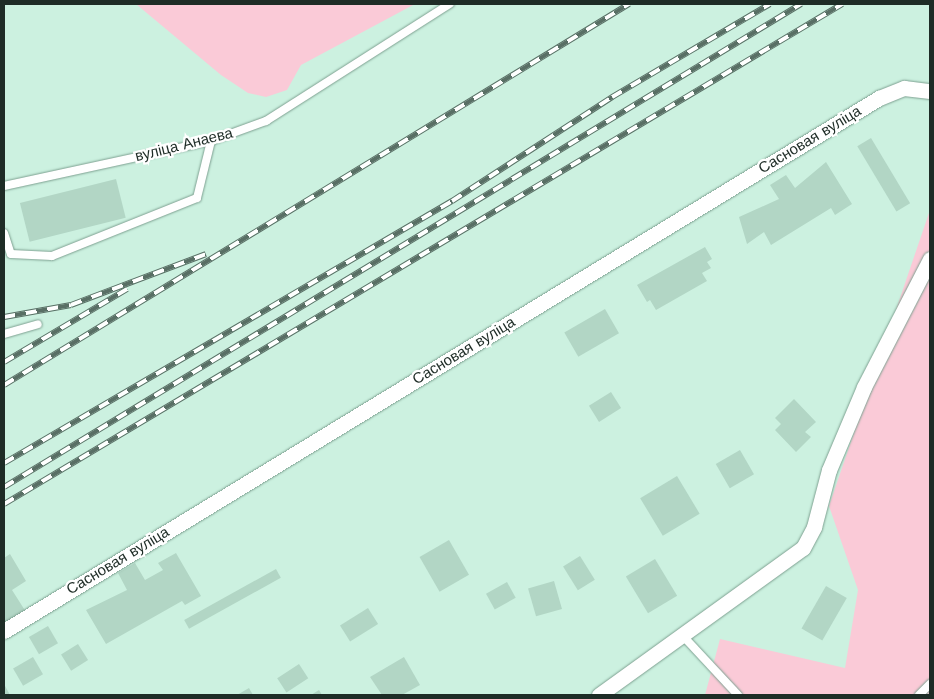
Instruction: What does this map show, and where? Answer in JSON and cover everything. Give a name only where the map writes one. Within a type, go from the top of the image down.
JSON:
[{"type":"street","name":"Сасновая вуліца","points":[[4,631],[879,98],[904,88],[930,91]]},
{"type":"street","points":[[599,695],[803,548],[849,422],[930,260]]},
{"type":"lane","name":"вуліца Анаева","points":[[4,186],[211,141],[266,121],[450,4]]},
{"type":"lane","points":[[4,233],[11,254],[52,256],[197,198],[211,141]]},
{"type":"lane","points":[[4,334],[38,324]]},
{"type":"lane","points":[[683,636],[738,695]]},
{"type":"lane","points":[[919,695],[930,684]]},
{"type":"shaded area","points":[[136,4],[415,4],[301,65],[287,90],[266,97],[248,93],[221,75]]},
{"type":"shaded area","points":[[930,210],[930,695],[705,695],[720,639],[845,668],[858,590],[829,506]]},
{"type":"building","points":[[871,138],[910,203],[896,211],[857,146]]},
{"type":"building","points":[[826,162],[852,204],[835,215],[831,208],[771,245],[764,232],[747,244],[739,217],[779,199],[770,185],[786,175],[795,188]]},
{"type":"building","points":[[116,179],[126,218],[30,242],[20,203]]},
{"type":"building","points":[[705,247],[712,259],[707,262],[711,268],[702,273],[707,281],[656,310],[650,300],[647,302],[637,285]]},
{"type":"building","points":[[605,309],[619,333],[578,357],[564,332]]},
{"type":"building","points":[[611,392],[621,408],[599,422],[589,406]]},
{"type":"building","points":[[794,399],[816,422],[805,432],[811,437],[796,452],[775,430],[781,424],[775,418]]},
{"type":"building","points":[[740,450],[754,474],[730,488],[716,464]]},
{"type":"building","points":[[677,476],[700,514],[663,536],[640,498]]},
{"type":"building","points":[[449,540],[469,575],[440,592],[420,557]]},
{"type":"building","points":[[176,553],[201,596],[185,605],[182,601],[106,644],[86,610],[127,590],[118,573],[135,563],[145,580],[163,570],[158,563]]},
{"type":"building","points":[[10,554],[26,581],[12,590],[26,612],[4,625],[4,558]]},
{"type":"building","points":[[580,556],[595,580],[578,590],[563,567]]},
{"type":"building","points":[[655,559],[677,596],[648,613],[626,577]]},
{"type":"building","points":[[276,569],[281,578],[189,629],[184,620]]},
{"type":"building","points":[[554,581],[562,609],[536,616],[528,588]]},
{"type":"building","points":[[507,582],[516,598],[495,609],[486,594]]},
{"type":"building","points":[[826,586],[847,598],[822,640],[802,628]]},
{"type":"building","points":[[368,608],[378,624],[350,642],[340,625]]},
{"type":"building","points":[[48,626],[58,643],[39,654],[29,637]]},
{"type":"building","points":[[78,644],[88,660],[71,671],[61,655]]},
{"type":"building","points":[[33,657],[43,674],[23,686],[13,668]]},
{"type":"building","points":[[404,657],[420,685],[402,695],[382,695],[370,677]]},
{"type":"building","points":[[299,664],[308,678],[286,692],[277,678]]},
{"type":"building","points":[[4,684],[10,695],[4,695]]},
{"type":"building","points":[[249,688],[253,695],[237,695]]},
{"type":"building","points":[[319,690],[322,695],[311,695]]},
{"type":"railway","points":[[4,385],[629,4]]},
{"type":"railway","points":[[4,463],[452,201],[612,97],[770,4]]},
{"type":"railway","points":[[4,487],[801,4]]},
{"type":"railway","points":[[4,504],[842,4]]},
{"type":"railway","points":[[4,317],[71,305],[206,254]]},
{"type":"railway","points":[[4,362],[127,289]]}]
